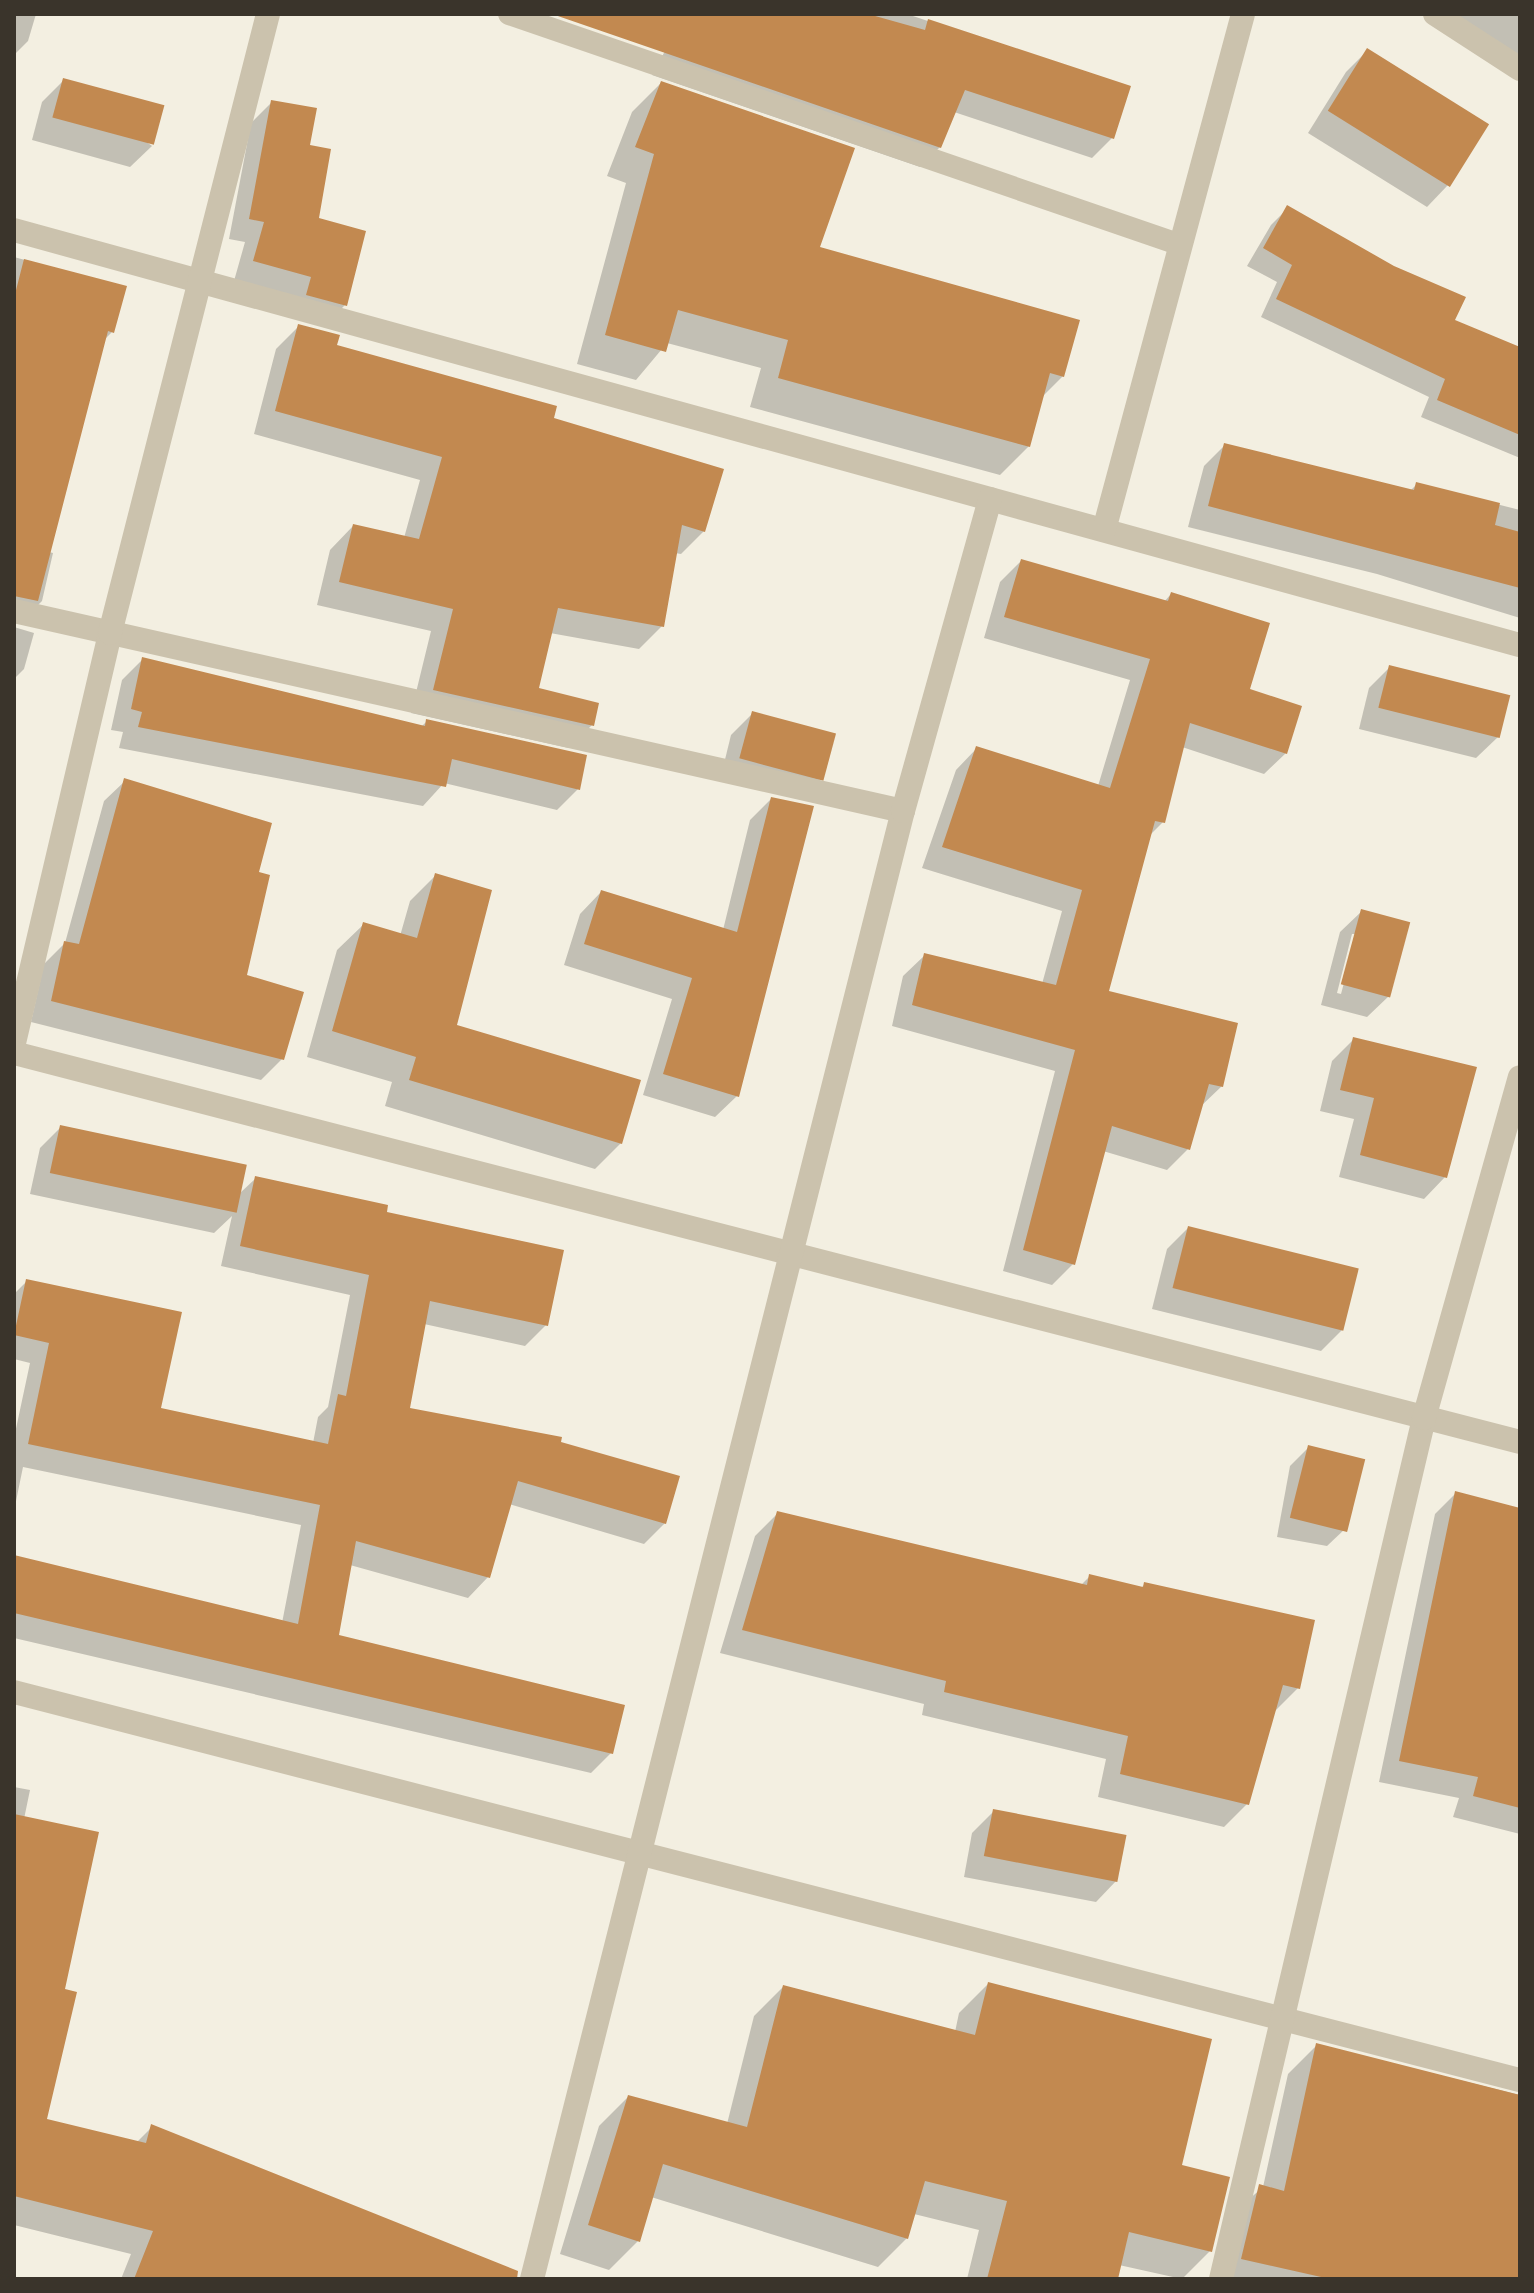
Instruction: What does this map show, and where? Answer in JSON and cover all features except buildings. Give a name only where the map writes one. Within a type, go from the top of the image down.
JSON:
[{"type":"street","points":[[14,1043],[110,633],[268,14]]},
{"type":"street","points":[[1104,530],[1178,244],[1243,14]]},
{"type":"street","points":[[1435,14],[1520,69]]},
{"type":"street","points":[[14,230],[1520,645]]},
{"type":"street","points":[[532,2279],[903,811],[990,499]]},
{"type":"street","points":[[14,611],[903,811]]},
{"type":"street","points":[[14,1053],[1520,1442]]},
{"type":"street","points":[[1221,2279],[1279,2018],[1424,1418],[1520,1077]]},
{"type":"street","points":[[14,1692],[1520,2080]]},
{"type":"lane","points":[[509,14],[1178,244]]}]
